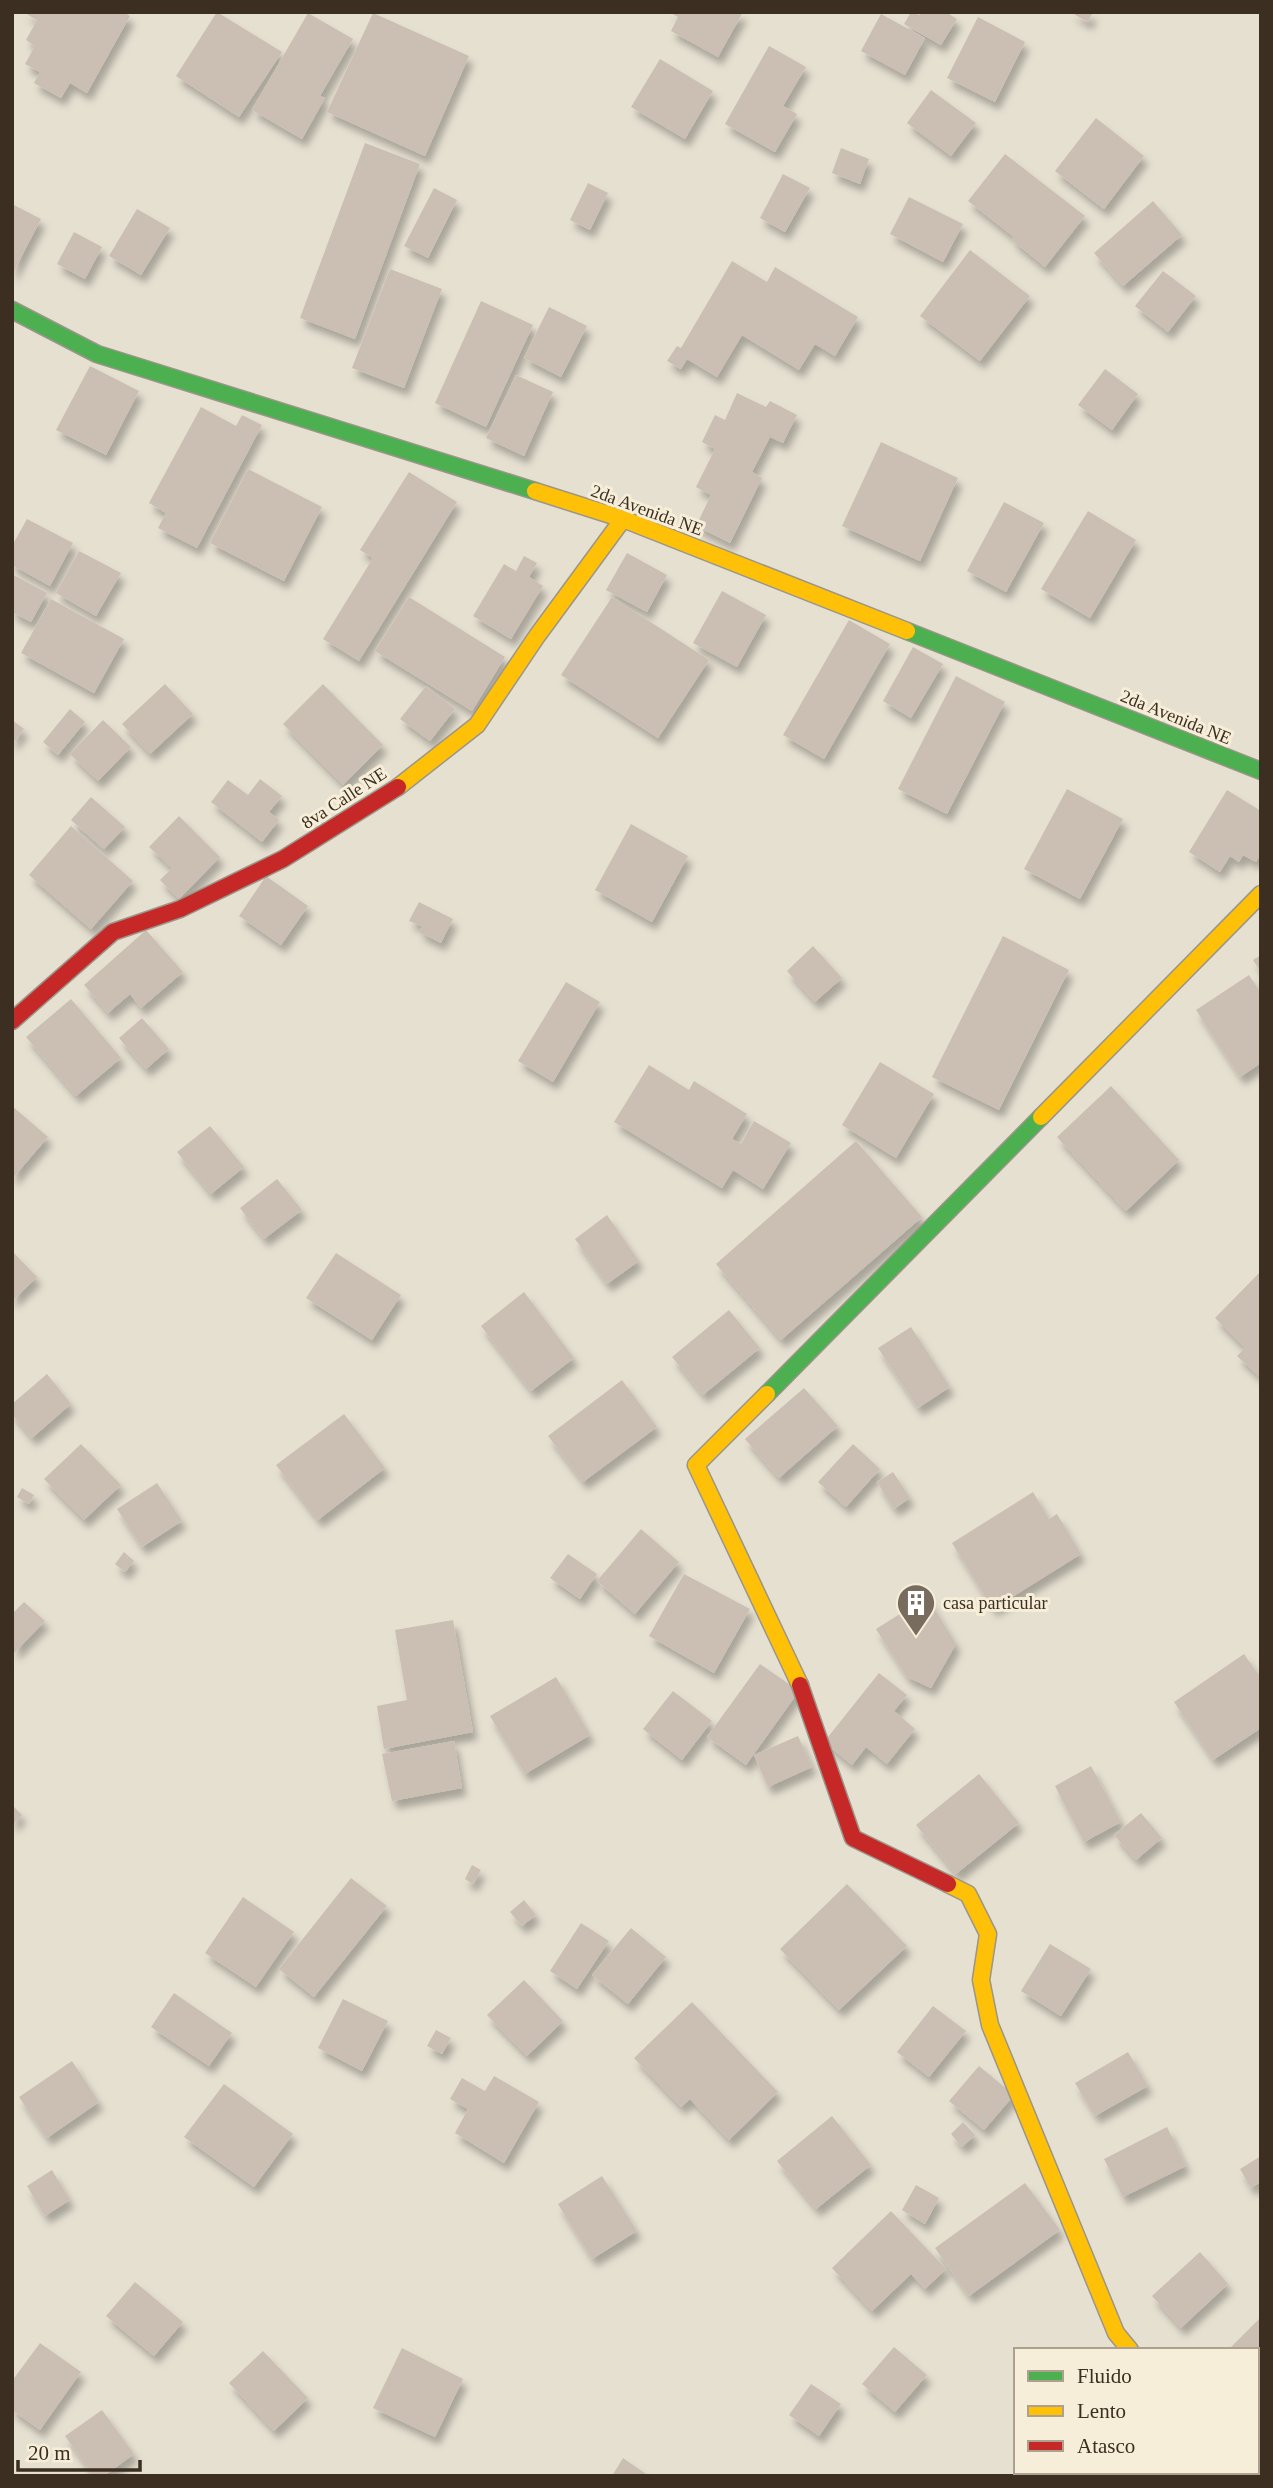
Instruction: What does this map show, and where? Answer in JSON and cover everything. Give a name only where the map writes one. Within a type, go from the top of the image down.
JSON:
[{"type":"street","name":"2da Avenida NE","points":[[12,310],[97,354],[624,519],[1261,771]]},
{"type":"street","name":"8va Calle NE","points":[[12,1021],[113,932],[180,909],[283,859],[387,796],[477,725],[537,636],[624,519]]},
{"type":"street","points":[[1128,2348],[1116,2333],[990,2025],[981,1980],[988,1934],[968,1894],[853,1838],[808,1701],[696,1465],[1261,894]]},
{"type":"building","points":[[23,12],[123,12],[130,16],[87,93],[70,83],[61,98],[34,83],[40,72],[25,64],[35,46],[26,40],[37,20]]},
{"type":"building","points":[[217,12],[282,52],[239,117],[176,76]]},
{"type":"building","points":[[669,12],[743,12],[718,57],[671,31],[678,17]]},
{"type":"building","points":[[911,12],[920,15],[921,12],[946,12],[957,19],[941,45],[904,24]]},
{"type":"building","points":[[1070,12],[1093,12],[1088,22]]},
{"type":"building","points":[[308,13],[353,39],[320,96],[325,98],[302,139],[252,110]]},
{"type":"building","points":[[373,13],[469,56],[425,156],[327,112]]},
{"type":"building","points":[[881,14],[925,38],[905,75],[861,51]]},
{"type":"building","points":[[978,17],[1025,42],[995,102],[947,78]]},
{"type":"building","points":[[769,46],[806,67],[783,106],[797,114],[775,152],[725,124]]},
{"type":"building","points":[[660,59],[713,91],[685,139],[631,107]]},
{"type":"building","points":[[931,90],[976,123],[951,156],[907,123]]},
{"type":"building","points":[[1096,118],[1144,156],[1104,209],[1055,171]]},
{"type":"building","points":[[365,143],[420,164],[355,339],[300,318]]},
{"type":"building","points":[[841,148],[869,159],[860,184],[832,173]]},
{"type":"building","points":[[1005,154],[1085,216],[1045,267],[1012,240],[1014,237],[968,201]]},
{"type":"building","points":[[783,174],[810,188],[785,232],[760,218]]},
{"type":"building","points":[[588,183],[608,193],[590,230],[570,220]]},
{"type":"building","points":[[434,188],[457,200],[428,258],[404,246]]},
{"type":"building","points":[[909,197],[963,224],[943,262],[890,234]]},
{"type":"building","points":[[1153,201],[1182,235],[1123,286],[1094,253]]},
{"type":"building","points":[[12,204],[41,219],[12,275]]},
{"type":"building","points":[[137,209],[170,228],[141,275],[109,256]]},
{"type":"building","points":[[74,232],[102,247],[85,279],[57,264]]},
{"type":"building","points":[[970,250],[1030,296],[980,361],[920,316]]},
{"type":"building","points":[[732,261],[767,282],[775,267],[858,317],[835,356],[815,344],[799,370],[742,335],[717,377],[687,359],[681,369],[667,361],[677,346],[681,348]]},
{"type":"building","points":[[390,269],[442,289],[404,388],[352,368]]},
{"type":"building","points":[[1163,271],[1196,296],[1168,332],[1135,306]]},
{"type":"building","points":[[481,301],[533,325],[486,427],[435,403]]},
{"type":"building","points":[[549,307],[587,326],[561,377],[524,358]]},
{"type":"building","points":[[90,366],[139,391],[106,455],[56,430]]},
{"type":"building","points":[[1105,369],[1138,394],[1112,430],[1078,405]]},
{"type":"building","points":[[516,375],[553,392],[524,456],[486,438]]},
{"type":"building","points":[[737,393],[766,407],[770,401],[797,415],[783,443],[770,437],[752,472],[762,478],[730,543],[696,526],[711,495],[696,487],[715,449],[702,442],[715,415],[725,420]]},
{"type":"building","points":[[201,407],[236,426],[242,415],[262,425],[197,548],[158,528],[166,513],[149,503]]},
{"type":"building","points":[[881,442],[958,478],[920,561],[842,526]]},
{"type":"building","points":[[248,469],[322,507],[284,581],[210,543]]},
{"type":"building","points":[[409,472],[457,502],[359,661],[323,639],[373,558],[360,550]]},
{"type":"building","points":[[1004,502],[1044,523],[1006,592],[967,571]]},
{"type":"building","points":[[1088,511],[1136,540],[1090,618],[1041,589]]},
{"type":"building","points":[[27,519],[73,543],[50,586],[12,565],[12,546]]},
{"type":"building","points":[[79,551],[121,573],[96,616],[56,593]]},
{"type":"building","points":[[627,553],[667,575],[647,612],[606,590]]},
{"type":"building","points":[[524,556],[537,563],[529,577],[543,586],[511,639],[473,616],[504,564],[516,571]]},
{"type":"building","points":[[12,574],[47,593],[31,622],[12,612]]},
{"type":"building","points":[[722,591],[766,615],[737,667],[693,643]]},
{"type":"building","points":[[409,597],[505,657],[472,711],[375,651]]},
{"type":"building","points":[[612,597],[709,660],[658,738],[561,675]]},
{"type":"building","points":[[51,599],[124,639],[94,693],[21,653]]},
{"type":"building","points":[[849,620],[890,644],[824,759],[783,735]]},
{"type":"building","points":[[913,647],[943,664],[911,718],[883,701]]},
{"type":"building","points":[[956,676],[1005,702],[947,814],[898,789]]},
{"type":"building","points":[[165,684],[193,714],[150,754],[122,724]]},
{"type":"building","points":[[323,684],[383,745],[343,785],[283,724]]},
{"type":"building","points":[[426,686],[455,709],[430,741],[400,719]]},
{"type":"building","points":[[70,709],[85,722],[58,755],[43,742]]},
{"type":"building","points":[[12,720],[24,729],[12,744]]},
{"type":"building","points":[[103,720],[131,747],[98,781],[70,754]]},
{"type":"building","points":[[260,779],[282,796],[269,812],[279,820],[262,842],[211,802],[228,780],[248,795]]},
{"type":"building","points":[[1067,789],[1123,819],[1080,899],[1024,869]]},
{"type":"building","points":[[1227,790],[1261,811],[1261,854],[1256,862],[1243,855],[1239,862],[1230,856],[1220,872],[1189,852]]},
{"type":"building","points":[[91,797],[125,827],[104,849],[71,820]]},
{"type":"building","points":[[179,816],[220,857],[179,899],[160,880],[172,868],[149,847]]},
{"type":"building","points":[[631,824],[688,856],[652,922],[595,890]]},
{"type":"building","points":[[71,826],[133,881],[91,929],[29,875]]},
{"type":"building","points":[[266,876],[308,906],[281,945],[239,916]]},
{"type":"building","points":[[419,902],[453,919],[441,943],[419,932],[422,926],[409,921]]},
{"type":"building","points":[[146,930],[183,972],[141,1008],[130,994],[108,1013],[84,985]]},
{"type":"building","points":[[1003,936],[1069,970],[999,1110],[932,1077]]},
{"type":"building","points":[[813,946],[842,978],[815,1002],[787,971]]},
{"type":"building","points":[[1261,955],[1261,972],[1253,960]]},
{"type":"building","points":[[1249,975],[1261,993],[1261,1063],[1240,1077],[1196,1010]]},
{"type":"building","points":[[566,982],[600,1002],[553,1082],[518,1061]]},
{"type":"building","points":[[71,999],[121,1058],[76,1096],[26,1037]]},
{"type":"building","points":[[142,1018],[169,1049],[146,1069],[119,1038]]},
{"type":"building","points":[[880,1062],[934,1094],[896,1158],[842,1125]]},
{"type":"building","points":[[649,1065],[689,1090],[694,1081],[747,1114],[732,1139],[741,1144],[754,1121],[791,1143],[763,1189],[733,1170],[722,1188],[614,1122]]},
{"type":"building","points":[[1111,1086],[1179,1160],[1126,1211],[1057,1137]]},
{"type":"building","points":[[12,1106],[48,1137],[12,1179]]},
{"type":"building","points":[[210,1126],[244,1167],[211,1194],[177,1152]]},
{"type":"building","points":[[856,1141],[922,1217],[781,1340],[716,1264]]},
{"type":"building","points":[[277,1179],[302,1210],[264,1239],[240,1208]]},
{"type":"building","points":[[607,1215],[639,1261],[607,1284],[575,1239]]},
{"type":"building","points":[[12,1251],[37,1277],[12,1301]]},
{"type":"building","points":[[336,1253],[401,1295],[372,1340],[306,1298]]},
{"type":"building","points":[[1261,1271],[1261,1378],[1237,1356],[1245,1348],[1215,1318]]},
{"type":"building","points":[[524,1292],[574,1358],[531,1391],[481,1326]]},
{"type":"building","points":[[729,1310],[760,1348],[703,1395],[672,1357]]},
{"type":"building","points":[[911,1327],[950,1387],[918,1408],[878,1348]]},
{"type":"building","points":[[47,1374],[71,1404],[32,1438],[12,1414],[12,1404]]},
{"type":"building","points":[[622,1380],[657,1427],[583,1482],[548,1436]]},
{"type":"building","points":[[804,1388],[838,1426],[779,1478],[745,1439]]},
{"type":"building","points":[[344,1414],[385,1468],[318,1520],[276,1465]]},
{"type":"building","points":[[81,1444],[121,1485],[84,1520],[44,1479]]},
{"type":"building","points":[[853,1444],[880,1469],[846,1507],[818,1482]]},
{"type":"building","points":[[893,1472],[910,1498],[894,1509],[877,1482]]},
{"type":"building","points":[[157,1483],[182,1521],[142,1547],[117,1509]]},
{"type":"building","points":[[22,1488],[34,1495],[29,1504],[17,1497]]},
{"type":"building","points":[[1033,1492],[1049,1519],[1057,1514],[1081,1554],[993,1609],[952,1543]]},
{"type":"building","points":[[641,1529],[679,1562],[635,1614],[597,1581]]},
{"type":"building","points":[[124,1552],[134,1561],[125,1572],[115,1564]]},
{"type":"building","points":[[568,1554],[597,1574],[580,1599],[550,1578]]},
{"type":"building","points":[[684,1574],[750,1609],[714,1673],[649,1636]]},
{"type":"building","name":"casa particular","points":[[927,1597],[956,1644],[931,1688],[907,1677],[876,1629]]},
{"type":"building","points":[[24,1602],[45,1621],[14,1653],[12,1614]]},
{"type":"building","points":[[453,1620],[473,1732],[384,1749],[377,1706],[407,1700],[395,1630]]},
{"type":"building","points":[[1244,1654],[1261,1678],[1261,1728],[1213,1760],[1174,1702]]},
{"type":"building","points":[[760,1664],[799,1691],[746,1765],[707,1737]]},
{"type":"building","points":[[879,1673],[907,1695],[894,1711],[915,1729],[887,1764],[866,1747],[852,1765],[824,1742]]},
{"type":"building","points":[[556,1677],[590,1735],[525,1774],[490,1716]]},
{"type":"building","points":[[673,1691],[712,1721],[682,1760],[643,1729]]},
{"type":"building","points":[[798,1736],[812,1767],[768,1787],[754,1755]]},
{"type":"building","points":[[454,1741],[462,1788],[392,1801],[382,1754]]},
{"type":"building","points":[[1091,1766],[1121,1822],[1084,1842],[1055,1786]]},
{"type":"building","points":[[979,1774],[1019,1823],[956,1874],[916,1825]]},
{"type":"building","points":[[12,1805],[22,1815],[12,1825]]},
{"type":"building","points":[[1141,1813],[1162,1838],[1136,1860],[1114,1835]]},
{"type":"building","points":[[472,1865],[481,1870],[473,1884],[465,1879]]},
{"type":"building","points":[[351,1878],[387,1906],[314,1997],[279,1969]]},
{"type":"building","points":[[847,1884],[907,1946],[839,2010],[780,1949]]},
{"type":"building","points":[[243,1897],[294,1932],[256,1987],[205,1953]]},
{"type":"building","points":[[524,1900],[536,1915],[522,1926],[510,1912]]},
{"type":"building","points":[[581,1923],[609,1941],[577,1989],[550,1971]]},
{"type":"building","points":[[631,1928],[666,1957],[628,2004],[592,1975]]},
{"type":"building","points":[[1050,1944],[1091,1969],[1061,2016],[1021,1991]]},
{"type":"building","points":[[524,1980],[563,2021],[527,2056],[487,2015]]},
{"type":"building","points":[[174,1993],[232,2033],[209,2066],[151,2027]]},
{"type":"building","points":[[343,1999],[388,2021],[362,2071],[318,2048]]},
{"type":"building","points":[[692,2002],[778,2092],[729,2140],[690,2099],[681,2107],[634,2058]]},
{"type":"building","points":[[933,2006],[966,2031],[929,2077],[897,2052]]},
{"type":"building","points":[[436,2030],[451,2038],[442,2054],[427,2046]]},
{"type":"building","points":[[1128,2052],[1148,2086],[1095,2116],[1075,2083]]},
{"type":"building","points":[[72,2061],[99,2102],[47,2138],[19,2097]]},
{"type":"building","points":[[979,2066],[1014,2095],[984,2130],[949,2101]]},
{"type":"building","points":[[494,2076],[539,2102],[504,2163],[455,2133],[468,2109],[450,2099],[462,2078],[485,2091]]},
{"type":"building","points":[[224,2084],[293,2134],[254,2187],[184,2137]]},
{"type":"building","points":[[832,2116],[871,2165],[816,2209],[777,2161]]},
{"type":"building","points":[[963,2122],[975,2135],[962,2147],[951,2134]]},
{"type":"building","points":[[1167,2127],[1186,2166],[1123,2197],[1104,2159]]},
{"type":"building","points":[[1261,2156],[1261,2182],[1251,2188],[1240,2169]]},
{"type":"building","points":[[52,2170],[70,2200],[45,2216],[27,2186]]},
{"type":"building","points":[[602,2176],[637,2231],[592,2259],[558,2204]]},
{"type":"building","points":[[1025,2183],[1060,2230],[969,2296],[935,2248]]},
{"type":"building","points":[[916,2185],[939,2198],[925,2224],[902,2210]]},
{"type":"building","points":[[891,2211],[946,2269],[925,2289],[911,2274],[872,2311],[832,2268]]},
{"type":"building","points":[[1200,2252],[1228,2284],[1181,2328],[1152,2296]]},
{"type":"building","points":[[135,2282],[183,2322],[154,2356],[106,2316]]},
{"type":"building","points":[[1261,2317],[1259,2406],[1259,2348],[1230,2348]]},
{"type":"building","points":[[40,2343],[81,2372],[40,2430],[12,2410],[12,2381]]},
{"type":"building","points":[[894,2347],[927,2375],[895,2412],[862,2384]]},
{"type":"building","points":[[402,2348],[463,2379],[435,2437],[373,2408]]},
{"type":"building","points":[[263,2351],[308,2398],[274,2431],[229,2383]]},
{"type":"building","points":[[811,2384],[841,2404],[819,2436],[789,2415]]},
{"type":"building","points":[[102,2410],[134,2454],[104,2476],[94,2476],[65,2436]]},
{"type":"building","points":[[623,2458],[649,2476],[612,2476]]},
{"type":"traffic: fast","points":[[12,310],[97,354],[535,491]]},
{"type":"traffic: fast","points":[[907,631],[1261,771]]},
{"type":"traffic: fast","points":[[767,1394],[1041,1117]]},
{"type":"traffic: slow","points":[[535,491],[623,519],[907,631]]},
{"type":"traffic: slow","points":[[398,787],[477,725],[537,636],[623,519]]},
{"type":"traffic: slow","points":[[1041,1117],[1261,894]]},
{"type":"traffic: slow","points":[[767,1394],[696,1465],[800,1685]]},
{"type":"traffic: slow","points":[[948,1884],[968,1894],[988,1934],[981,1980],[990,2025],[1116,2333],[1128,2348]]},
{"type":"traffic: jam","points":[[12,1021],[113,932],[180,909],[283,859],[398,787]]},
{"type":"traffic: jam","points":[[800,1685],[853,1838],[948,1884]]},
{"type":"place","name":"casa particular","points":[[916,1637]]}]
